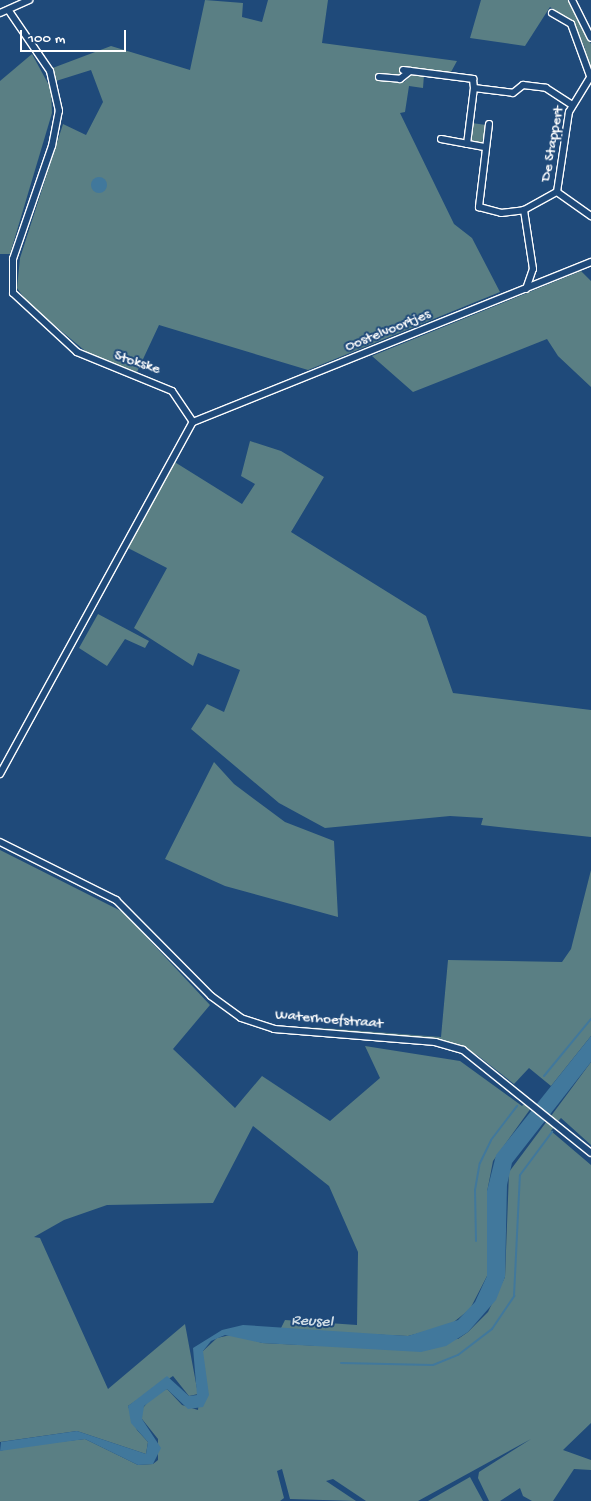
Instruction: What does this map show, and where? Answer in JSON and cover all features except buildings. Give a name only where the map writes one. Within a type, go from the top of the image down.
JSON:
[{"type":"street","points":[[0,14],[10,11],[29,0]]},
{"type":"street","points":[[572,0],[591,38]]},
{"type":"street","name":"Stokske","points":[[10,11],[50,71],[59,111],[52,146],[13,259],[13,293],[77,352],[172,391],[193,422]]},
{"type":"street","points":[[552,13],[571,24],[591,76]]},
{"type":"street","points":[[379,76],[400,79],[407,71],[473,79],[474,88],[467,144]]},
{"type":"street","name":"De Stappert","points":[[524,210],[557,192],[572,104],[591,76]]},
{"type":"street","points":[[474,88],[513,92],[523,85],[546,88],[572,104]]},
{"type":"street","points":[[489,124],[484,146],[479,207],[501,213],[524,210],[533,269],[526,288]]},
{"type":"street","points":[[442,139],[484,146]]},
{"type":"street","points":[[557,192],[591,216]]},
{"type":"street","name":"Oostelvoortjes","points":[[193,422],[591,262]]},
{"type":"street","points":[[0,774],[193,422]]},
{"type":"street","name":"Waterhoefstraat","points":[[0,842],[116,900],[211,996],[241,1018],[274,1029],[450,1045],[473,1055],[591,1153]]},
{"type":"green space","points":[[205,0],[243,3],[242,17],[262,22],[268,0],[328,0],[322,43],[457,61],[451,72],[403,67],[400,75],[382,73],[384,80],[404,82],[413,74],[424,75],[423,88],[409,86],[405,112],[400,113],[454,224],[472,238],[500,292],[308,370],[159,325],[137,372],[90,355],[28,303],[17,288],[20,258],[63,124],[86,135],[103,102],[91,70],[56,81],[50,69],[111,46],[190,70]]},
{"type":"green space","points":[[481,0],[569,0],[591,44],[591,68],[586,68],[585,48],[573,22],[550,7],[525,46],[470,38]]},
{"type":"green space","points":[[32,54],[51,89],[52,113],[10,254],[0,254],[0,81]]},
{"type":"green space","points":[[472,123],[486,125],[482,143],[470,140]]},
{"type":"green space","points":[[581,271],[591,281],[591,387],[558,356],[547,339],[413,392],[372,356]]},
{"type":"green space","points":[[250,441],[281,451],[324,477],[291,532],[426,616],[453,693],[591,710],[591,837],[481,825],[483,818],[450,816],[325,828],[279,803],[191,729],[207,704],[224,712],[240,670],[198,653],[193,666],[134,628],[167,568],[128,548],[173,461],[242,504],[255,484],[241,476]]},
{"type":"green space","points":[[98,614],[149,641],[145,648],[125,639],[107,666],[79,648]]},
{"type":"green space","points":[[214,762],[234,784],[285,822],[334,841],[338,917],[225,886],[165,859]]},
{"type":"green space","points":[[0,850],[123,912],[210,1005],[173,1049],[235,1108],[262,1076],[330,1121],[380,1078],[365,1046],[460,1061],[522,1106],[525,1103],[531,1108],[493,1161],[487,1192],[487,1276],[470,1309],[450,1325],[408,1336],[280,1330],[285,1320],[357,1325],[358,1252],[329,1186],[253,1126],[213,1203],[107,1205],[64,1220],[34,1237],[40,1238],[108,1389],[185,1324],[198,1394],[189,1396],[173,1376],[128,1406],[137,1430],[148,1442],[146,1454],[77,1431],[0,1442]]},
{"type":"green space","points":[[591,870],[591,1036],[551,1086],[529,1068],[514,1084],[477,1055],[444,1041],[297,1026],[441,1037],[448,960],[562,962],[571,949]]},
{"type":"green space","points":[[591,1062],[591,1145],[561,1118],[558,1121],[551,1116]]},
{"type":"green space","points":[[547,1121],[554,1127],[551,1131],[591,1165],[591,1423],[563,1450],[591,1460],[591,1470],[574,1469],[553,1501],[532,1501],[523,1496],[520,1488],[500,1501],[489,1501],[478,1478],[479,1472],[531,1439],[418,1501],[366,1501],[333,1479],[326,1481],[356,1501],[290,1499],[282,1469],[277,1471],[284,1498],[280,1501],[0,1501],[0,1451],[14,1447],[85,1439],[138,1465],[153,1464],[158,1460],[158,1439],[142,1419],[142,1409],[154,1395],[167,1389],[182,1405],[198,1410],[203,1351],[217,1338],[235,1334],[262,1343],[322,1346],[458,1339],[488,1312],[505,1277],[509,1172]]},
{"type":"green space","points":[[470,1477],[483,1501],[428,1501]]},
{"type":"water","points":[[99,177],[107,185],[99,193],[91,185]]},
{"type":"water","points":[[591,1036],[591,1062],[512,1163],[507,1185],[505,1277],[496,1300],[468,1332],[446,1346],[421,1352],[262,1343],[225,1335],[211,1341],[203,1351],[209,1395],[203,1407],[188,1409],[167,1389],[144,1406],[142,1419],[161,1448],[153,1464],[138,1465],[85,1439],[0,1451],[1,1442],[77,1431],[146,1454],[148,1442],[131,1423],[128,1406],[167,1376],[189,1396],[197,1395],[193,1348],[222,1330],[243,1325],[408,1336],[458,1320],[475,1302],[487,1276],[487,1191],[496,1155]]},
{"type":"waterway","points":[[544,1076],[591,1019]]},
{"type":"waterway","points":[[476,1241],[475,1190],[480,1163],[491,1140],[517,1106]]},
{"type":"waterway","points":[[341,1363],[433,1365],[458,1355],[492,1329],[514,1296],[520,1175],[552,1132]]},
{"type":"water label","name":"Reusel","points":[[312,1323]]}]
